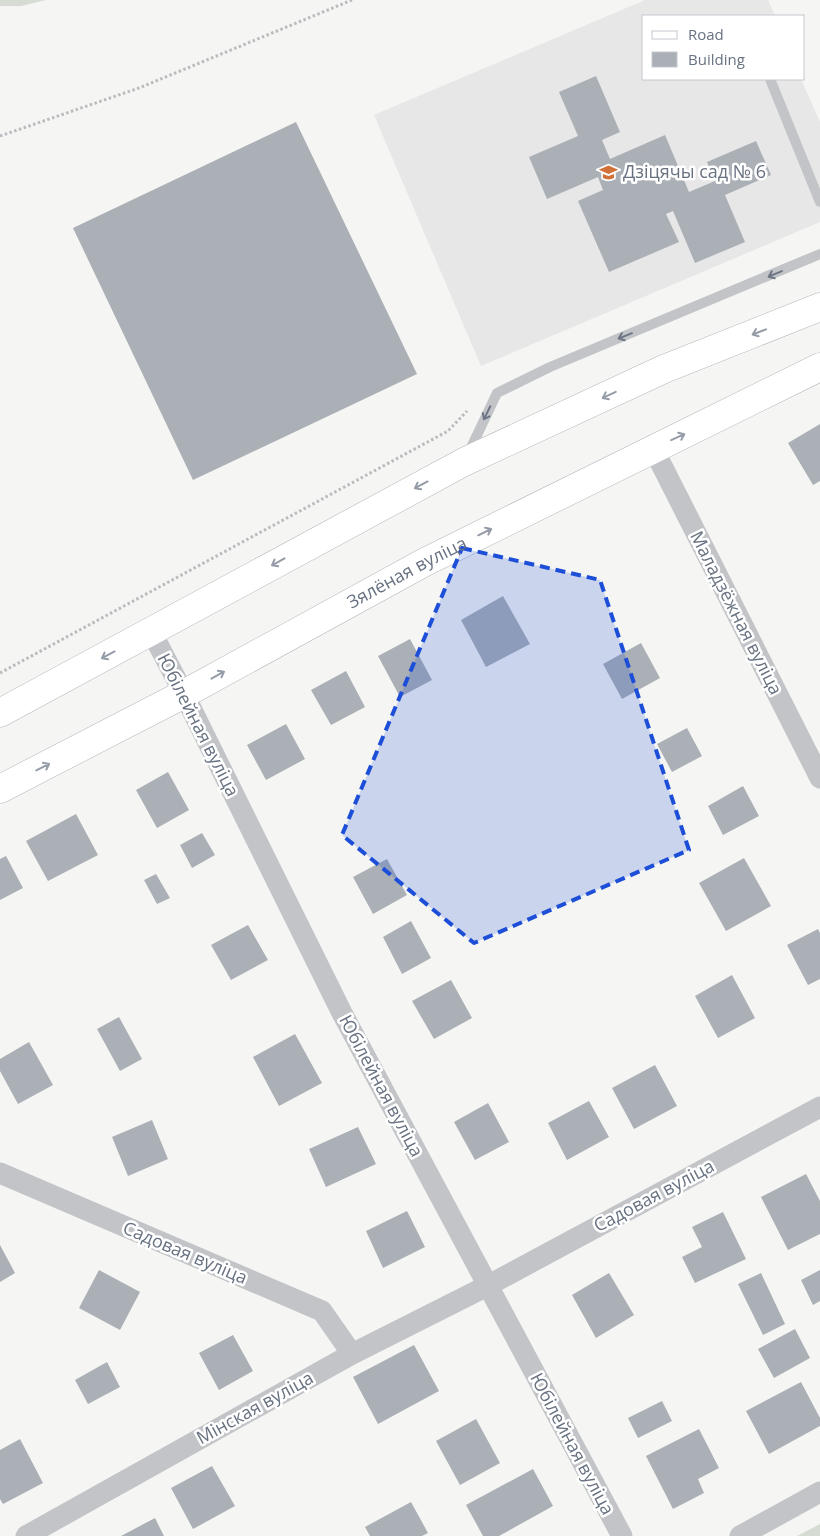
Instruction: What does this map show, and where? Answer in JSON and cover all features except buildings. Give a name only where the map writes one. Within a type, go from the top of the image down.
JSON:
[{"type":"main road","points":[[0,713],[464,462],[664,370],[820,307]]},
{"type":"main road","name":"Зялёная вуліца","points":[[0,789],[184,694],[424,562],[653,448],[820,368]]},
{"type":"street","name":"Маладзёжная вуліца","points":[[653,448],[820,778]]},
{"type":"street","name":"Юбілейная вуліца","points":[[150,632],[184,694],[342,1013],[622,1536]]},
{"type":"street","name":"Садовая вуліца","points":[[487,1286],[820,1107]]},
{"type":"street","name":"Садовая вуліца","points":[[3,1179],[322,1311],[352,1354]]},
{"type":"street","name":"Мінская вуліца","points":[[26,1536],[352,1354],[487,1286]]},
{"type":"street","points":[[740,1536],[820,1492]]},
{"type":"lane","points":[[770,80],[820,202]]},
{"type":"lane","points":[[464,462],[497,393],[550,367],[820,254]]},
{"type":"path","points":[[0,136],[138,88],[352,0]]},
{"type":"path","points":[[0,673],[448,431],[468,410]]},
{"type":"highlighted area","points":[[462,548],[600,580],[689,850],[474,943],[342,835]]},
{"type":"shaded area","points":[[0,0],[46,0],[21,6],[0,6]]},
{"type":"shaded area","name":"Дзіцячы сад № 6","points":[[645,0],[768,0],[775,15],[642,15],[642,80],[801,80],[820,122],[820,222],[481,366],[374,115]]},
{"type":"shaded area","points":[[820,1524],[820,1536],[797,1536]]},
{"type":"place","name":"Дзіцячы сад № 6","points":[[609,172]]}]
